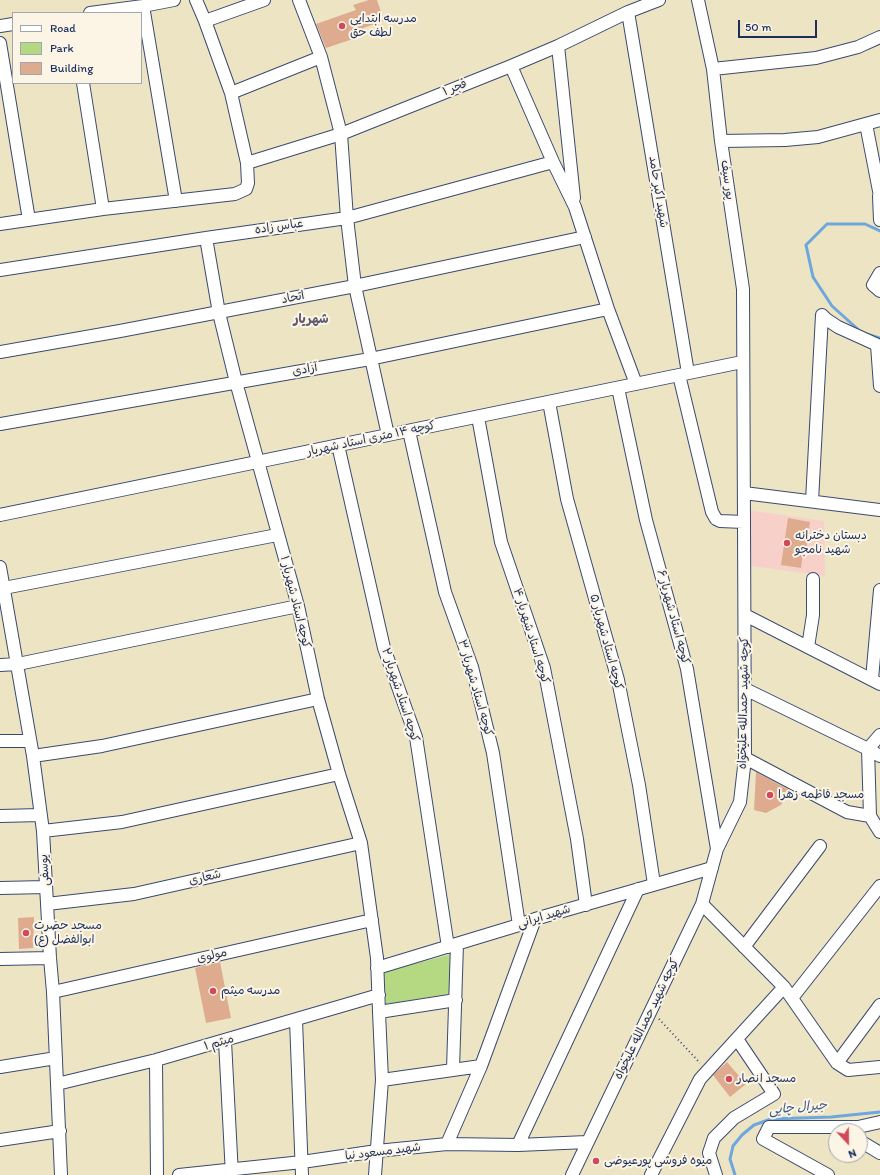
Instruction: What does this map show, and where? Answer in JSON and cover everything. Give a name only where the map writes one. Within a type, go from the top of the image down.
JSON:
[{"type":"street","points":[[98,12],[174,0]]},
{"type":"street","points":[[0,224],[236,194],[246,189],[248,182],[247,163],[231,93],[196,0]]},
{"type":"street","points":[[204,21],[264,0]]},
{"type":"street","points":[[299,0],[321,57],[340,134],[347,218],[355,286],[388,435]]},
{"type":"street","name":"فجر ۱","points":[[247,163],[340,134],[511,66],[558,46],[628,12],[659,0]]},
{"type":"street","name":"پور سیف","points":[[698,0],[713,69],[721,140],[743,289],[742,362]]},
{"type":"street","points":[[143,6],[176,201]]},
{"type":"street","name":"شهید اکبر حامد","points":[[628,12],[684,374],[712,512],[716,519],[720,521],[744,522]]},
{"type":"street","points":[[0,26],[12,24]]},
{"type":"street","points":[[713,69],[816,58],[858,47],[880,37]]},
{"type":"street","points":[[0,43],[29,220]]},
{"type":"street","points":[[558,46],[575,207]]},
{"type":"street","points":[[231,93],[321,57]]},
{"type":"street","points":[[511,66],[553,162],[575,207],[608,309],[636,384]]},
{"type":"street","points":[[83,84],[103,210]]},
{"type":"street","points":[[721,140],[785,140],[818,137],[880,120]]},
{"type":"street","points":[[866,124],[880,196],[880,220]]},
{"type":"street","name":"عباس زاده","points":[[0,270],[347,218],[553,162]]},
{"type":"street","name":"اتحاد","points":[[0,352],[355,286],[585,237]]},
{"type":"street","name":"کوچه استاد شهریار ۱","points":[[206,238],[219,312],[236,382],[257,463],[298,606],[318,699],[360,843],[372,920],[379,995],[382,1080],[375,1175]]},
{"type":"street","points":[[880,273],[873,285],[880,291]]},
{"type":"street","name":"آزادی","points":[[0,424],[370,359],[608,309]]},
{"type":"street","points":[[812,501],[822,314],[826,319],[838,327],[879,345],[880,386]]},
{"type":"street","name":"کوچه ۱۴ متری استاد شهریار","points":[[0,515],[742,362]]},
{"type":"street","name":"کوچه شهید حمدالله علیخواه","points":[[572,1175],[702,904],[717,849],[740,802],[746,758],[744,689],[745,615],[742,362]]},
{"type":"street","name":"کوچه استاد شهریار ۶","points":[[618,388],[646,520],[687,669],[717,849]]},
{"type":"street","name":"کوچه استاد شهریار ۵","points":[[549,402],[567,499],[618,680],[639,785],[654,884]]},
{"type":"street","name":"کوچه استاد شهریار ۴","points":[[478,417],[501,542],[544,668],[577,839],[586,905]]},
{"type":"street","name":"کوچه استاد شهریار ۳","points":[[410,431],[444,592],[472,667],[493,753],[519,925]]},
{"type":"street","name":"کوچه استاد شهریار ۲","points":[[338,445],[384,648],[416,737],[452,946],[456,1000],[453,1069]]},
{"type":"street","points":[[744,493],[880,510]]},
{"type":"street","points":[[4,588],[277,535]]},
{"type":"street","name":"یوسفی","points":[[0,568],[4,588],[4,607],[18,664],[33,756],[43,831],[53,992],[61,1175]]},
{"type":"street","points":[[808,647],[813,615],[813,579]]},
{"type":"street","points":[[745,615],[876,682],[880,590]]},
{"type":"street","points":[[0,665],[18,664],[298,606]]},
{"type":"street","points":[[744,689],[880,756]]},
{"type":"street","points":[[33,756],[102,746],[318,699]]},
{"type":"street","points":[[880,735],[868,749],[870,816],[880,832]]},
{"type":"street","points":[[0,741],[30,741]]},
{"type":"street","points":[[746,758],[847,812],[870,816]]},
{"type":"street","points":[[43,831],[122,822],[339,774]]},
{"type":"street","points":[[0,816],[41,815]]},
{"type":"street","name":"شعاری","points":[[47,904],[134,894],[360,843]]},
{"type":"street","points":[[744,947],[820,846]]},
{"type":"street","name":"شهید ایرانی","points":[[377,968],[452,946],[535,919],[712,868]]},
{"type":"street","points":[[792,998],[880,886]]},
{"type":"street","points":[[0,888],[46,887]]},
{"type":"street","points":[[518,1145],[638,889]]},
{"type":"street","points":[[702,904],[784,987],[837,1063],[848,1070],[880,1067]]},
{"type":"street","points":[[447,1144],[481,1066],[535,919]]},
{"type":"street","name":"مولوی","points":[[53,992],[372,920]]},
{"type":"street","points":[[0,959],[50,958]]},
{"type":"street","points":[[651,1175],[700,1079],[784,987]]},
{"type":"street","name":"میثم ۱","points":[[57,1084],[156,1060],[225,1041],[379,995]]},
{"type":"street","points":[[379,1012],[456,1000]]},
{"type":"street","points":[[837,1063],[880,1005]]},
{"type":"street","points":[[296,1020],[302,1175]]},
{"type":"street","points":[[716,1175],[709,1153],[714,1138],[734,1118],[774,1094],[737,1039]]},
{"type":"street","points":[[225,1041],[232,1172]]},
{"type":"street","points":[[0,1067],[56,1058]]},
{"type":"street","points":[[156,1060],[157,1175]]},
{"type":"street","points":[[382,1080],[481,1066]]},
{"type":"street","points":[[868,1125],[880,1122]]},
{"type":"street","points":[[828,1129],[769,1127],[763,1140],[828,1175]]},
{"type":"street","points":[[0,1140],[60,1131]]},
{"type":"street","name":"شهید مسعود نیا","points":[[179,1175],[232,1172],[377,1151],[447,1144],[518,1145],[587,1142]]},
{"type":"street","points":[[868,1146],[880,1153]]},
{"type":"path","points":[[651,1010],[707,1071]]},
{"type":"shaded area","name":"دبستان دخترانه شهید نامجو","points":[[748,510],[824,521],[825,576],[751,566]]},
{"type":"green space","points":[[452,954],[455,993],[386,1004],[384,972]]},
{"type":"building","name":"مدرسه ابتدایی لطف حق","points":[[369,0],[377,0],[384,21],[363,28],[365,35],[326,48],[316,24],[356,10],[353,5]]},
{"type":"building","points":[[788,518],[810,522],[806,551],[803,551],[801,568],[781,565]]},
{"type":"building","name":"مسجد فاطمه زهرا","points":[[756,772],[789,790],[781,805],[766,813],[754,810]]},
{"type":"building","name":"مسجد حضرت ابوالفضل (ع)","points":[[34,917],[33,948],[19,949],[18,918]]},
{"type":"building","name":"مدرسه میثم","points":[[220,962],[231,1018],[206,1023],[195,968]]},
{"type":"building","name":"مسجد انصار","points":[[727,1062],[746,1084],[730,1097],[713,1075]]},
{"type":"waterway","name":"جیرال چایی","points":[[861,332],[832,306],[813,277],[806,245],[827,224],[865,224],[880,231]]},
{"type":"waterway","name":"جیرال چایی","points":[[866,334],[880,338]]},
{"type":"waterway","name":"جیرال چایی","points":[[735,1175],[730,1159],[733,1146],[742,1135],[754,1125],[771,1119],[831,1117],[880,1112]]},
{"type":"place","name":"مدرسه ابتدایی لطف حق","points":[[342,26]]},
{"type":"place","name":"دبستان دخترانه شهید نامجو","points":[[787,543]]},
{"type":"place","name":"مسجد فاطمه زهرا","points":[[770,795]]},
{"type":"place","name":"مسجد حضرت ابوالفضل (ع)","points":[[26,933]]},
{"type":"place","name":"مدرسه میثم","points":[[213,991]]},
{"type":"place","name":"مسجد انصار","points":[[729,1079]]},
{"type":"place","name":"میوه فروشی پورعیوضی","points":[[596,1161]]},
{"type":"district","name":"شهریار","points":[[311,320]]}]
